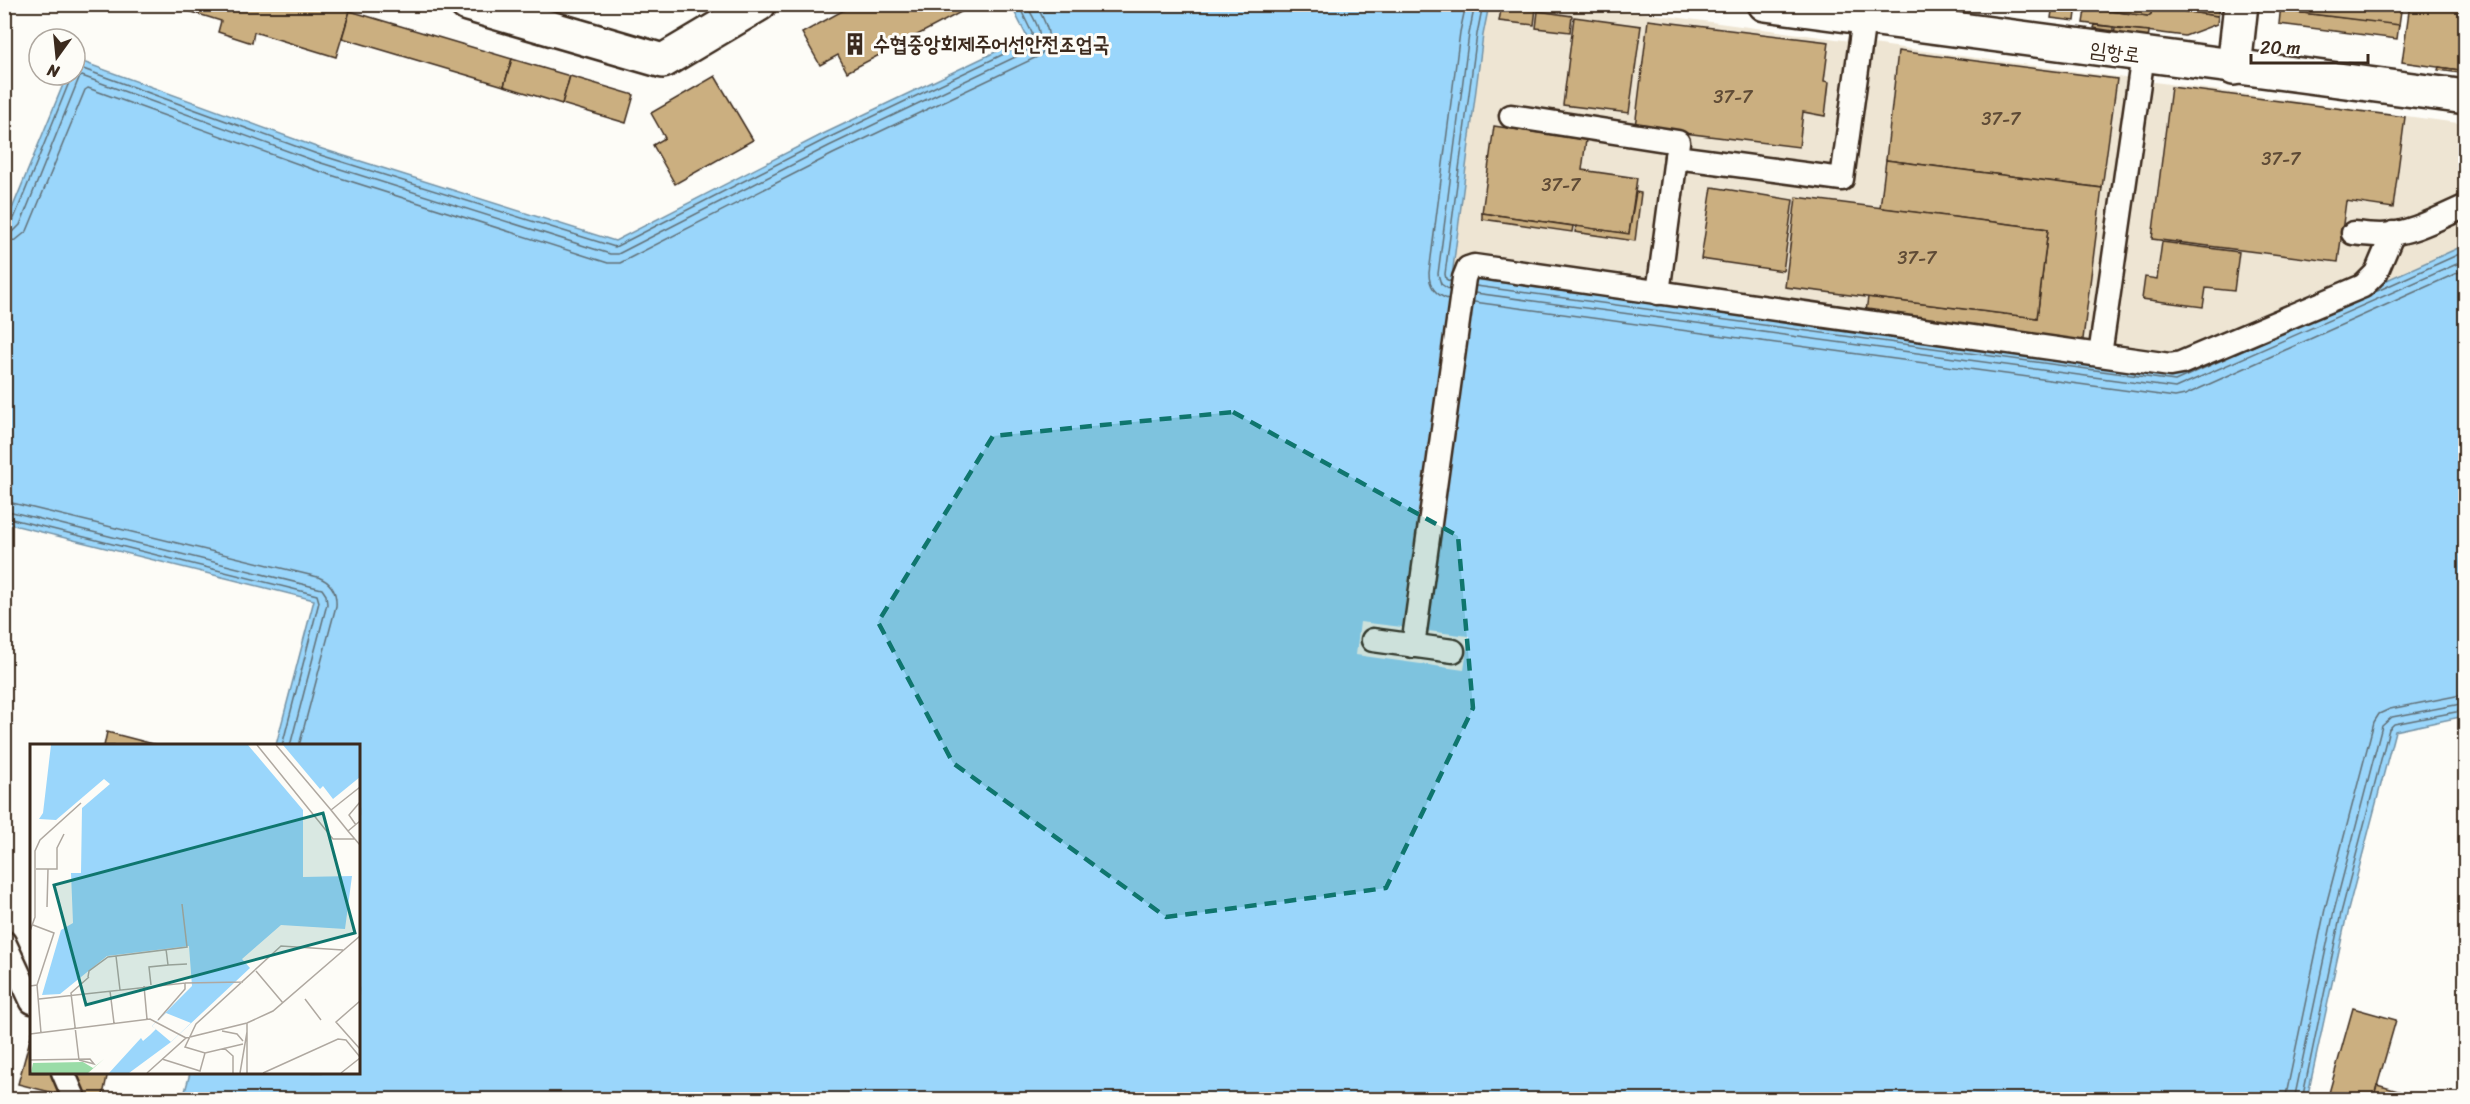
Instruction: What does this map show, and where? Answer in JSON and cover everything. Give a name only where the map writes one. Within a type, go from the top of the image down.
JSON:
[{"type":"street","points":[[467,4],[663,61],[759,4]]},
{"type":"street","name":"임항로","points":[[1765,4],[1864,18],[1929,16],[2143,55],[2466,98]]},
{"type":"street","points":[[2234,68],[2241,4]]},
{"type":"lane","points":[[1676,157],[1842,179],[1864,18]]},
{"type":"lane","points":[[2100,356],[2143,55]]},
{"type":"lane","points":[[1511,116],[1678,142],[1658,294]]},
{"type":"lane","points":[[2353,233],[2382,235],[2393,233],[2426,224],[2466,206]]},
{"type":"lane","points":[[1413,646],[1465,271],[1474,266],[1658,294],[2170,365],[2181,363],[2363,286],[2376,273],[2393,233]]},
{"type":"lane","points":[[1373,640],[1453,651]]},
{"type":"lane","points":[[4,942],[30,998]]},
{"type":"lane","points":[[64,1074],[75,1100]]},
{"type":"highlighted area","points":[[1233,412],[1458,536],[1473,708],[1386,888],[1166,917],[953,763],[878,622],[993,436]]},
{"type":"shaded area","points":[[1489,5],[1585,5],[2465,124],[2465,245],[2175,375],[1451,276]]},
{"type":"water","points":[[1011,5],[1489,5],[1483,35],[1452,276],[2175,375],[2465,245],[2465,716],[2395,731],[2347,914],[2307,1099],[183,1099],[190,1074],[360,1074],[360,744],[276,744],[314,600],[5,523],[5,226],[62,87],[87,87],[87,63],[319,148],[615,241],[823,134],[1027,37]]},
{"type":"pier","points":[[1451,276],[1477,280],[1428,631],[1469,636],[1464,670],[1356,655],[1360,622],[1402,627]]},
{"type":"building","points":[[166,4],[328,4],[350,11],[336,57],[254,32],[252,43],[218,32],[221,21]]},
{"type":"building","name":"수협중앙회제주어선안전조업국","points":[[855,4],[959,4],[963,11],[847,72],[838,55],[820,65],[802,33]]},
{"type":"building","points":[[1502,4],[1536,8],[1534,25],[1499,21]]},
{"type":"building","points":[[2053,4],[2077,4],[2075,21],[2051,18]]},
{"type":"building","points":[[2086,4],[2092,4],[2095,9],[2148,16],[2151,14],[2152,7],[2218,16],[2217,24],[2185,36],[2083,23]]},
{"type":"building","points":[[2092,4],[2221,4],[2218,16],[2152,7],[2151,14],[2148,16],[2095,9]]},
{"type":"building","points":[[2281,4],[2296,4],[2295,12],[2399,24],[2397,39],[2279,24]]},
{"type":"building","points":[[2296,4],[2402,4],[2399,25],[2295,12]]},
{"type":"building","points":[[2410,4],[2466,4],[2466,71],[2402,62]]},
{"type":"building","points":[[350,11],[512,59],[504,86],[342,38]]},
{"type":"building","points":[[1538,11],[1572,16],[1570,32],[1536,28]]},
{"type":"building","points":[[1574,17],[1641,26],[1629,113],[1563,105]]},
{"type":"building","points":[[1648,20],[1829,42],[1824,81],[1829,82],[1825,116],[1803,112],[1799,147],[1635,127]]},
{"type":"building","points":[[2095,25],[2113,27],[2113,31],[2094,28]]},
{"type":"building","points":[[2115,28],[2149,31],[2148,42],[2114,38]]},
{"type":"building","points":[[1898,51],[2117,79],[2102,188],[1886,160]]},
{"type":"building","points":[[512,59],[570,76],[562,104],[504,86]]},
{"type":"building","points":[[2439,67],[2466,71],[2466,74],[2438,70]]},
{"type":"building","points":[[570,76],[634,95],[626,123],[562,104]]},
{"type":"building","points":[[715,76],[753,140],[675,184],[653,145],[665,138],[651,113]]},
{"type":"building","points":[[2171,87],[2405,117],[2393,208],[2346,201],[2338,262],[2152,239]]},
{"type":"building","points":[[1494,126],[1586,140],[1582,170],[1637,178],[1629,234],[1482,213]]},
{"type":"building","points":[[1886,160],[2102,188],[2082,347],[1865,319],[1868,297],[2037,318],[2048,229],[1880,208]]},
{"type":"building","points":[[1712,187],[1793,200],[1783,271],[1701,259]]},
{"type":"building","points":[[1636,192],[1641,193],[1635,241],[1575,232],[1576,226],[1629,234]]},
{"type":"building","points":[[1796,197],[2048,229],[2037,318],[1785,287]]},
{"type":"building","points":[[1482,213],[1573,226],[1572,232],[1482,219]]},
{"type":"building","points":[[2162,242],[2239,252],[2234,291],[2206,288],[2203,307],[2142,299],[2145,277],[2157,279]]},
{"type":"building","points":[[107,732],[153,744],[104,744]]},
{"type":"building","points":[[2353,1008],[2396,1020],[2373,1100],[2327,1100]]},
{"type":"building","points":[[30,1039],[30,1074],[108,1074],[102,1100],[82,1100],[18,1084]]},
{"type":"building","points":[[2377,1085],[2429,1100],[2373,1100]]},
{"type":"place","name":"수협중앙회제주어선안전조업국","points":[[855,44]]}]
